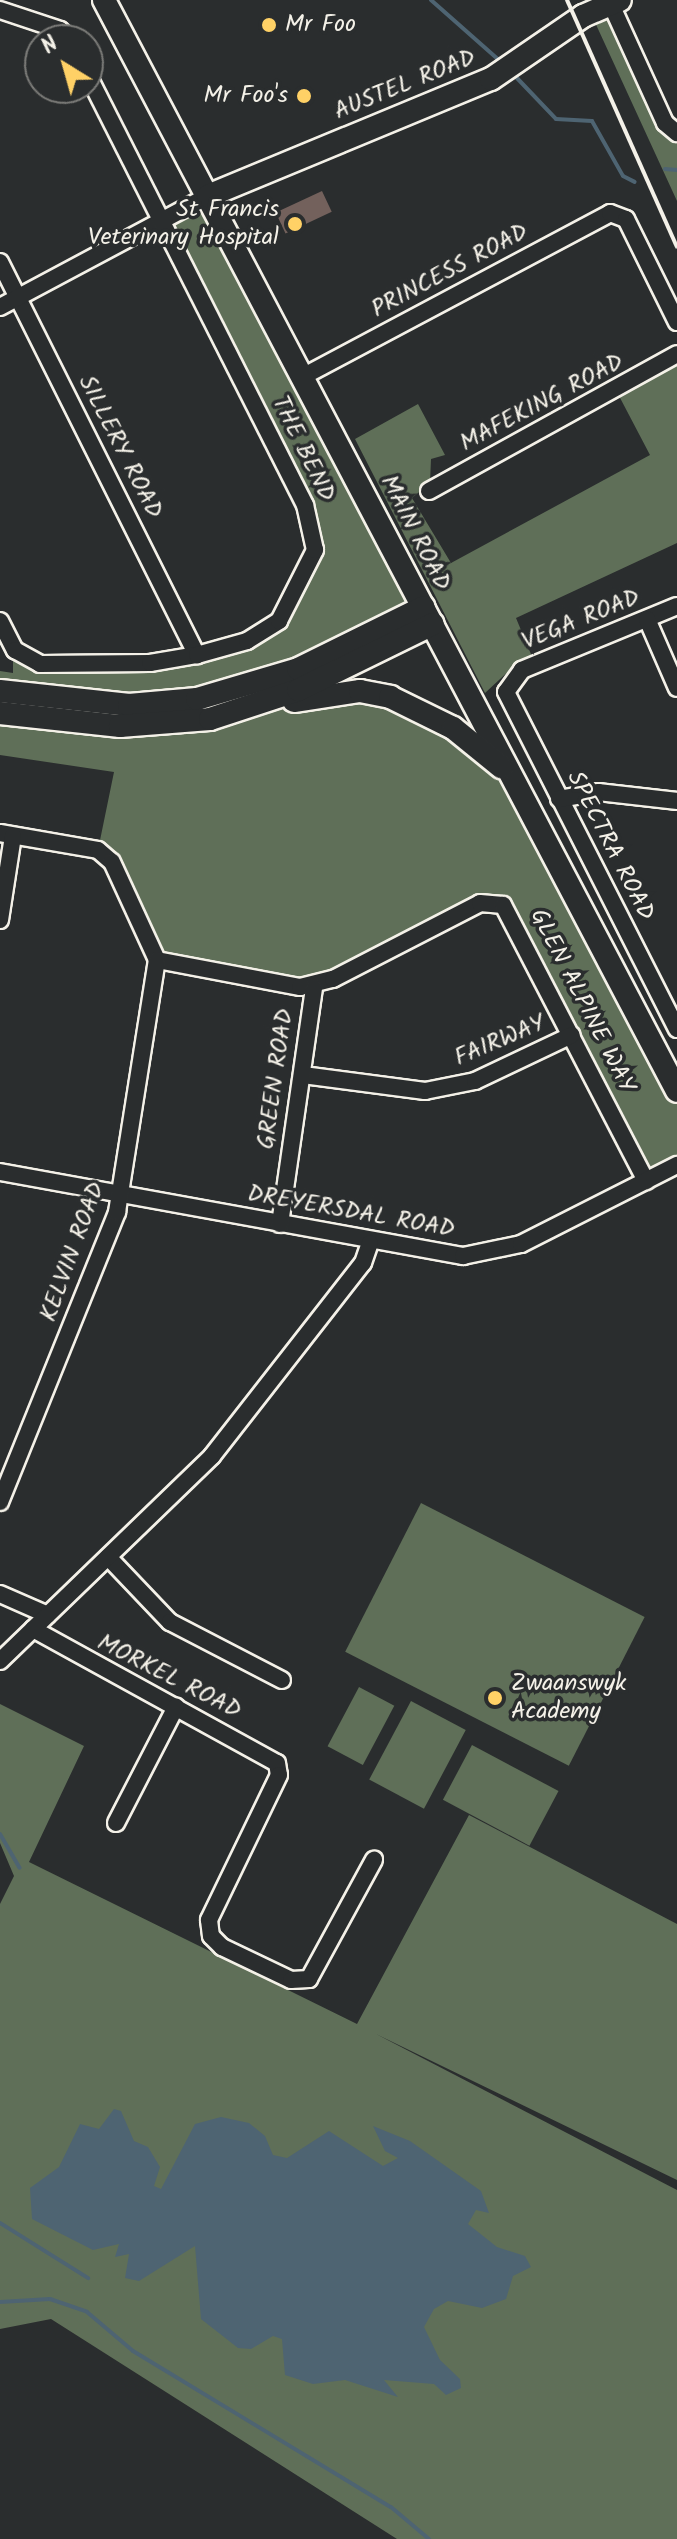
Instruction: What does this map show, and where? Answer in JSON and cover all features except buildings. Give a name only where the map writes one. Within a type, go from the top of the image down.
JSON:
[{"type":"main road","name":"MAIN ROAD","points":[[104,0],[677,1091]]},
{"type":"main road","name":"AUSTEL ROAD","points":[[208,196],[509,69],[613,1]]},
{"type":"main road","points":[[0,691],[129,705],[210,697],[298,669],[428,615]]},
{"type":"main road","points":[[231,714],[298,690],[428,615]]},
{"type":"main road","points":[[0,713],[135,726],[231,714],[345,692],[390,697],[473,742],[530,807]]},
{"type":"street","points":[[613,1],[676,132]]},
{"type":"street","points":[[0,10],[42,24]]},
{"type":"street","name":"THE BEND","points":[[0,621],[15,650],[40,664],[70,666],[197,655],[247,641],[279,621],[305,574],[315,538],[305,505],[103,104]]},
{"type":"street","points":[[0,307],[163,224],[208,196]]},
{"type":"street","name":"PRINCESS ROAD","points":[[304,376],[602,216],[619,214],[677,322]]},
{"type":"street","name":"SILLERY ROAD","points":[[0,262],[197,655]]},
{"type":"street","name":"MAFEKING ROAD","points":[[429,491],[677,354]]},
{"type":"street","name":"VEGA ROAD","points":[[508,683],[522,670],[677,606]]},
{"type":"street","points":[[647,619],[677,688]]},
{"type":"street","name":"SPECTRA ROAD","points":[[508,683],[508,700],[677,1029]]},
{"type":"street","points":[[559,799],[598,792],[677,801]]},
{"type":"street","points":[[0,920],[6,834],[98,850],[112,862],[157,960],[314,987]]},
{"type":"street","name":"GLEN ALPINE WAY","points":[[314,987],[480,903],[498,902],[512,915],[646,1181]]},
{"type":"street","points":[[605,951],[630,938]]},
{"type":"street","name":"KELVIN ROAD","points":[[0,1502],[121,1195],[157,960]]},
{"type":"street","name":"GREEN ROAD","points":[[280,1224],[314,987]]},
{"type":"street","name":"FAIRWAY","points":[[303,1075],[425,1091],[486,1077],[572,1035]]},
{"type":"street","name":"DREYERSDAL ROAD","points":[[0,1172],[444,1255],[501,1251],[677,1165]]},
{"type":"street","points":[[0,1661],[212,1456],[363,1263],[370,1243]]},
{"type":"street","points":[[108,1557],[170,1622],[282,1680]]},
{"type":"street","points":[[0,1594],[48,1615]]},
{"type":"street","name":"MORKEL ROAD","points":[[33,1629],[270,1756],[280,1769],[209,1920],[215,1941],[291,1980],[309,1979],[374,1860]]},
{"type":"street","points":[[116,1823],[176,1707]]},
{"type":"green space","points":[[607,13],[660,128],[677,141],[677,201],[593,18]]},
{"type":"green space","points":[[208,196],[424,607],[197,699],[0,691],[0,671],[13,673],[13,657],[150,663],[270,629],[315,538],[163,224]]},
{"type":"green space","points":[[677,361],[677,543],[516,618],[533,659],[513,667],[485,693],[355,439],[418,404],[445,455],[431,459],[430,483],[412,498],[451,563],[650,455],[618,394]]},
{"type":"green space","points":[[360,691],[499,764],[677,1091],[677,1165],[646,1181],[498,902],[314,987],[157,960],[98,850],[114,772],[0,755],[0,713],[76,723]]},
{"type":"green space","points":[[421,1503],[645,1617],[569,1766],[345,1652]]},
{"type":"green space","points":[[359,1687],[394,1706],[363,1765],[328,1746]]},
{"type":"green space","points":[[411,1701],[466,1730],[424,1809],[369,1780]]},
{"type":"green space","points":[[0,1704],[84,1746],[29,1862],[357,2024],[469,1815],[677,1924],[677,2180],[376,2034],[677,2190],[677,2539],[397,2539],[51,2319],[0,2329],[0,1904],[14,1876],[0,1843]]},
{"type":"green space","points":[[472,1745],[559,1791],[529,1846],[443,1800]]},
{"type":"water","points":[[114,2109],[121,2111],[134,2141],[148,2147],[160,2167],[154,2186],[161,2189],[195,2124],[221,2117],[249,2123],[265,2136],[273,2155],[287,2158],[329,2131],[383,2166],[398,2158],[385,2151],[373,2126],[410,2141],[481,2191],[489,2213],[476,2210],[468,2224],[497,2247],[525,2256],[531,2267],[513,2276],[506,2299],[482,2308],[448,2301],[434,2309],[424,2327],[440,2360],[460,2379],[461,2388],[446,2395],[434,2384],[384,2380],[398,2397],[345,2380],[313,2384],[285,2375],[282,2339],[273,2336],[251,2349],[238,2348],[201,2319],[195,2246],[139,2281],[125,2278],[129,2254],[115,2257],[119,2244],[93,2250],[32,2219],[30,2188],[59,2167],[80,2124],[99,2129]]},
{"type":"waterway","points":[[431,0],[501,62]]},
{"type":"waterway","points":[[515,76],[556,119],[592,121],[623,176],[635,182]]},
{"type":"waterway","points":[[665,169],[677,170]]},
{"type":"waterway","points":[[0,1834],[20,1868]]},
{"type":"waterway","points":[[0,2223],[88,2278]]},
{"type":"waterway","points":[[0,2302],[50,2299],[87,2312],[133,2351],[391,2507],[429,2539]]},
{"type":"railway","points":[[567,0],[677,247]]},
{"type":"place","name":"Mr Foo","points":[[269,25]]},
{"type":"place","name":"Mr Foo's","points":[[304,96]]},
{"type":"place","name":"St Francis Veterinary Hospital","points":[[295,224]]},
{"type":"place","name":"Zwaanswyk Academy","points":[[495,1698]]}]
